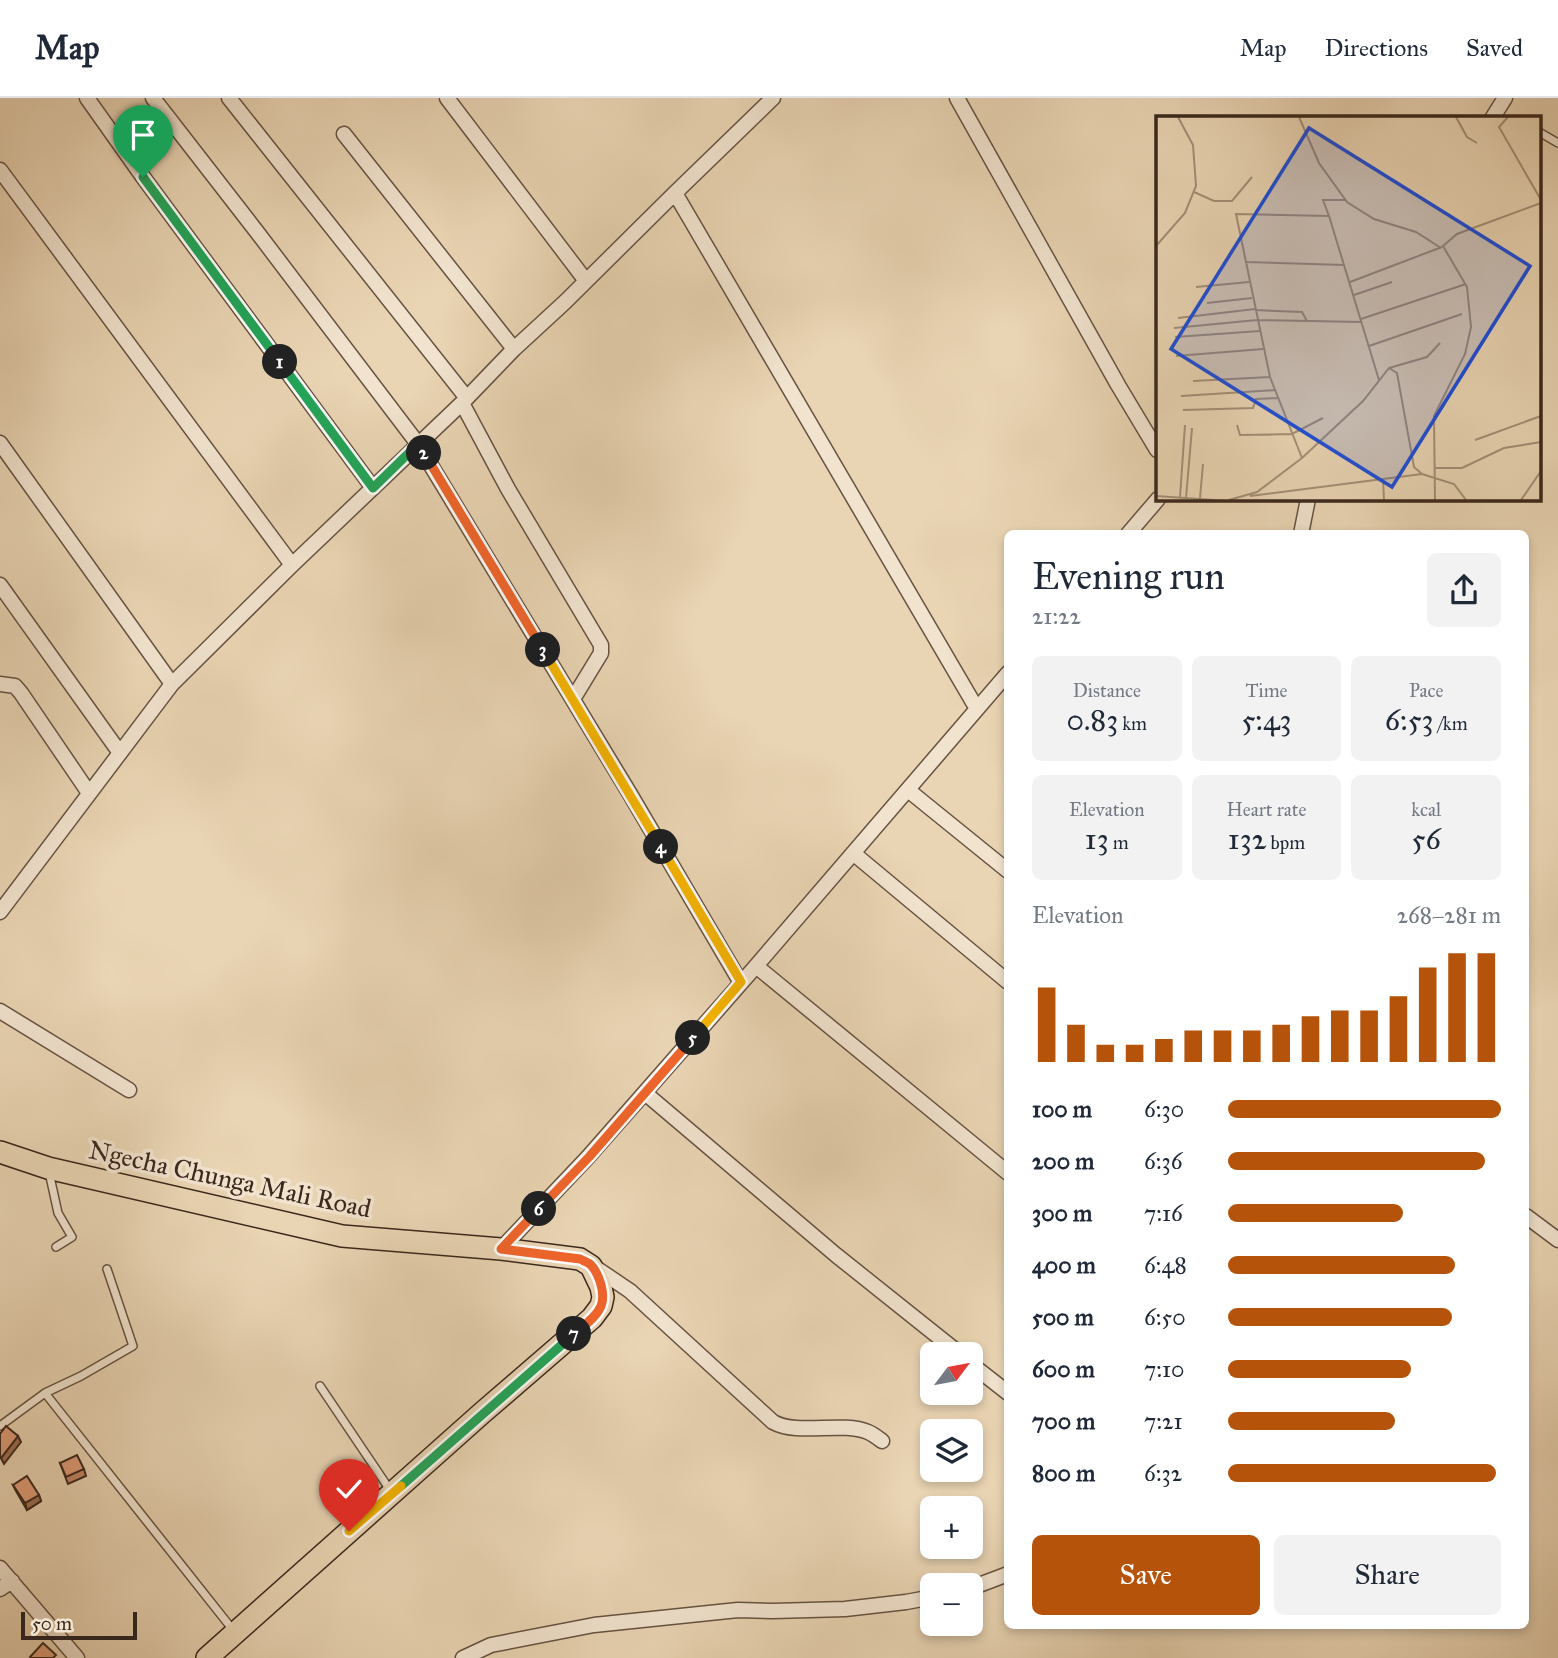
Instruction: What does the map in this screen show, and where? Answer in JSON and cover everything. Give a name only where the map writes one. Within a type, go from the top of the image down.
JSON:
[{"type":"main road","name":"Ngecha Chunga Mali Road","points":[[0,1152],[48,1168],[342,1236],[501,1249],[580,1259],[592,1265]]},
{"type":"main road","points":[[207,1658],[592,1318],[601,1306],[603,1297],[592,1265]]},
{"type":"street","points":[[87,98],[373,488]]},
{"type":"street","points":[[153,98],[418,444],[741,982]]},
{"type":"street","points":[[229,98],[464,400],[508,489],[601,645],[601,653],[573,699]]},
{"type":"street","points":[[447,98],[586,281]]},
{"type":"street","points":[[0,912],[172,684],[773,98]]},
{"type":"street","points":[[957,98],[1156,448]]},
{"type":"street","points":[[1494,116],[1505,98]]},
{"type":"street","points":[[344,134],[514,349]]},
{"type":"street","points":[[0,170],[292,565]]},
{"type":"street","points":[[675,193],[977,709]]},
{"type":"street","points":[[0,443],[172,684]]},
{"type":"street","points":[[1131,530],[1157,500]]},
{"type":"street","points":[[1302,530],[1305,502]]},
{"type":"street","points":[[0,585],[120,752]]},
{"type":"street","points":[[501,1249],[589,1157],[1004,678]]},
{"type":"street","points":[[0,684],[15,685],[89,793]]},
{"type":"street","points":[[908,790],[1004,868]]},
{"type":"street","points":[[853,853],[1004,979]]},
{"type":"street","points":[[756,966],[1004,1170]]},
{"type":"street","points":[[0,1011],[130,1090]]},
{"type":"street","points":[[645,1093],[836,1255],[945,1342]]},
{"type":"street","points":[[1529,1218],[1558,1240]]},
{"type":"street","points":[[592,1265],[630,1291],[773,1422],[786,1427],[854,1429],[867,1432],[882,1441]]},
{"type":"street","points":[[984,1374],[1004,1390]]},
{"type":"street","points":[[0,1568],[6,1585],[76,1658]]},
{"type":"street","points":[[983,1583],[1004,1576]]},
{"type":"street","points":[[463,1658],[491,1645],[594,1625],[738,1610],[845,1609],[920,1599]]},
{"type":"lane","points":[[1540,133],[1558,143]]},
{"type":"lane","points":[[48,1168],[58,1213],[72,1237],[56,1247]]},
{"type":"lane","points":[[0,1426],[45,1393],[133,1346],[107,1269]]},
{"type":"lane","points":[[320,1386],[392,1494]]},
{"type":"lane","points":[[45,1393],[235,1633]]},
{"type":"building","points":[[6,1426],[18,1436],[1,1458],[0,1434]]},
{"type":"building","points":[[77,1455],[84,1469],[66,1477],[60,1463]]},
{"type":"building","points":[[27,1476],[39,1495],[25,1503],[13,1485]]},
{"type":"building","points":[[43,1643],[56,1655],[53,1658],[31,1658],[30,1657]]},
{"type":"route","points":[[143,177],[373,488],[418,444],[741,982],[589,1157],[501,1249],[580,1259],[592,1265],[601,1287],[601,1306],[592,1318],[349,1531]]}]
